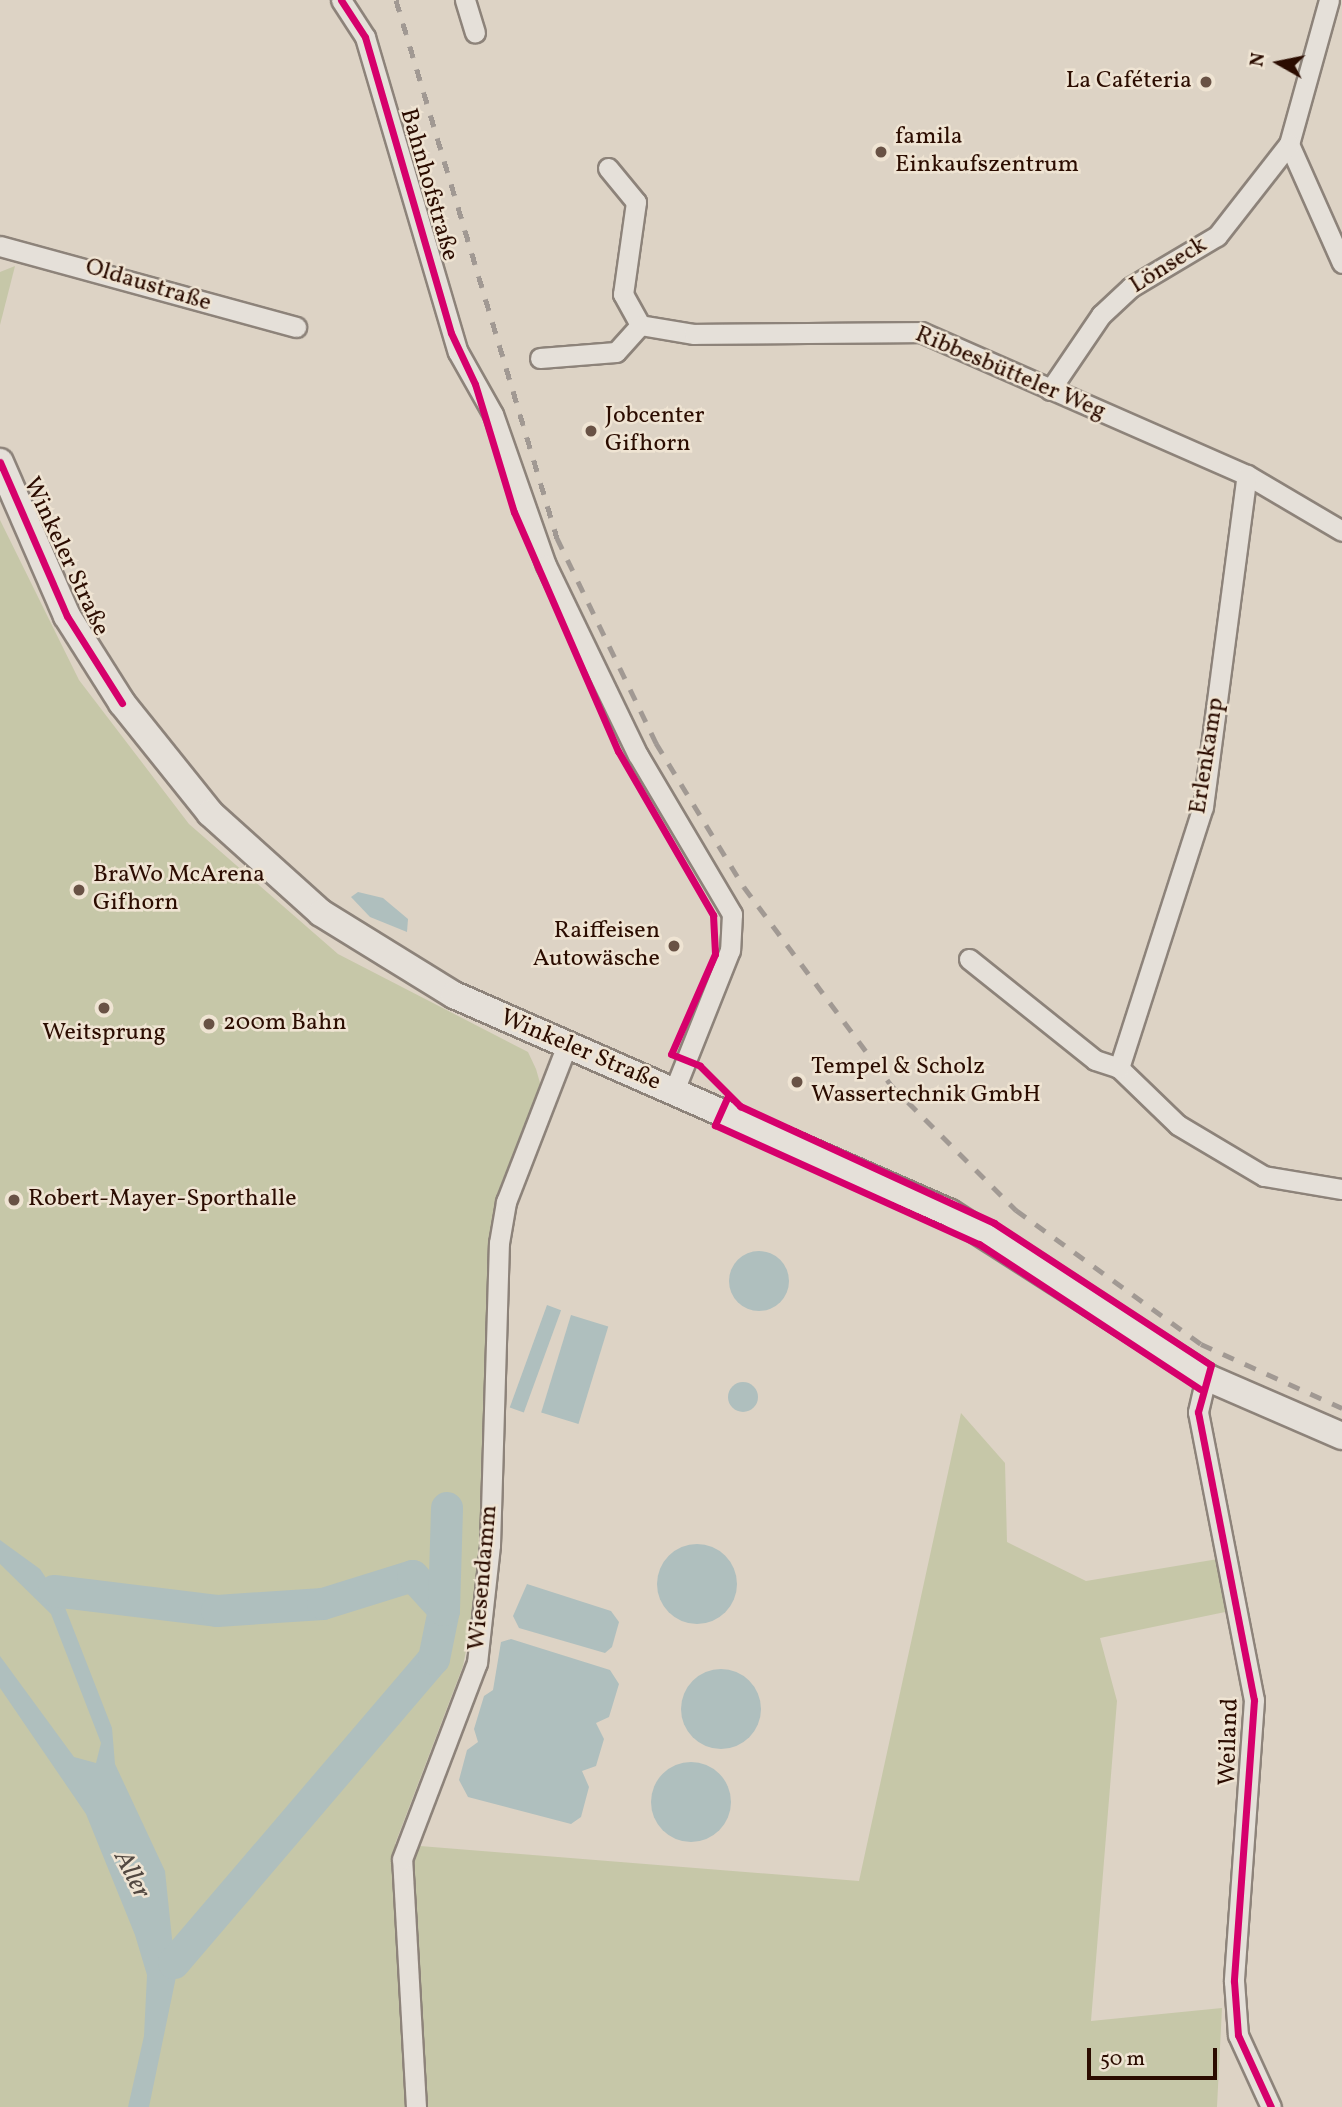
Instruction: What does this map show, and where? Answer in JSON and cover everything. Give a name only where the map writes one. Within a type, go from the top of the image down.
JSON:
[{"type":"street","name":"Bahnhofstraße","points":[[341,0],[365,37],[458,352],[493,414],[546,565],[638,755],[732,914],[730,950],[674,1091]]},
{"type":"street","points":[[465,0],[475,33]]},
{"type":"street","points":[[1329,0],[1289,144],[1342,263]]},
{"type":"street","name":"Lönseck","points":[[1050,390],[1101,315],[1131,287],[1217,236],[1289,144]]},
{"type":"street","points":[[540,358],[616,352],[640,325],[623,294],[636,202],[608,169]]},
{"type":"street","name":"Oldaustraße","points":[[0,246],[296,327]]},
{"type":"street","name":"Ribbesbütteler Weg","points":[[640,325],[694,334],[920,331],[1247,475],[1342,531]]},
{"type":"street","name":"Winkeler Straße","points":[[0,461],[45,570],[93,659],[210,813],[294,891],[376,952],[566,1047],[674,1091],[984,1231],[1206,1377],[1342,1436]]},
{"type":"street","name":"Erlenkamp","points":[[1119,1068],[1203,807],[1247,475]]},
{"type":"street","points":[[969,959],[1095,1060],[1119,1068],[1178,1125],[1264,1175],[1342,1189]]},
{"type":"street","name":"Wiesendamm","points":[[416,2107],[402,1859],[477,1663],[490,1545],[499,1243],[506,1202],[566,1047]]},
{"type":"street","name":"Weiland","points":[[1206,1377],[1198,1412],[1254,1700],[1234,1981],[1237,2021],[1270,2107]]},
{"type":"green space","points":[[15,266],[0,325],[0,272]]},
{"type":"green space","points":[[0,520],[79,680],[189,824],[338,954],[528,1052],[536,1069],[542,1090],[489,1236],[487,1543],[463,1666],[395,1844],[859,1881],[961,1413],[1005,1463],[1007,1542],[1086,1581],[1218,1559],[1230,1611],[1100,1638],[1117,1701],[1091,2021],[1222,2008],[1217,2107],[0,2107]]},
{"type":"water","points":[[358,892],[383,898],[408,919],[407,932],[370,917],[351,897]]},
{"type":"water","points":[[759,1251],[780,1260],[789,1281],[780,1302],[759,1311],[738,1302],[729,1281],[738,1260]]},
{"type":"water","points":[[547,1305],[561,1310],[524,1413],[510,1407]]},
{"type":"water","points":[[571,1315],[608,1326],[578,1424],[541,1413]]},
{"type":"water","points":[[743,1382],[753,1387],[758,1397],[753,1407],[743,1412],[733,1407],[728,1397],[733,1387]]},
{"type":"water","name":"Aller","points":[[0,1540],[40,1569],[64,1605],[112,1728],[115,1764],[165,1871],[176,1977],[149,2107],[128,2107],[144,2036],[147,1975],[135,1935],[86,1814],[0,1688],[0,1656],[74,1757],[96,1763],[101,1743],[51,1614],[0,1564]]},
{"type":"water","points":[[697,1544],[712,1547],[725,1556],[734,1569],[737,1584],[734,1599],[725,1612],[712,1621],[697,1624],[682,1621],[669,1612],[660,1599],[657,1584],[660,1569],[669,1556],[682,1547]]},
{"type":"water","points":[[527,1584],[611,1611],[619,1622],[612,1647],[605,1653],[519,1628],[513,1616]]},
{"type":"water","points":[[511,1639],[610,1670],[619,1684],[609,1717],[596,1723],[604,1739],[596,1766],[582,1771],[589,1787],[581,1817],[571,1824],[468,1797],[459,1780],[467,1750],[478,1742],[474,1729],[484,1696],[493,1690],[501,1642]]},
{"type":"water","points":[[721,1669],[736,1672],[749,1681],[758,1694],[761,1709],[758,1724],[749,1737],[736,1746],[721,1749],[706,1746],[693,1737],[684,1724],[681,1709],[684,1694],[693,1681],[706,1672]]},
{"type":"water","points":[[691,1762],[706,1765],[719,1774],[728,1787],[731,1802],[728,1817],[719,1830],[706,1839],[691,1842],[676,1839],[663,1830],[654,1817],[651,1802],[654,1787],[663,1774],[676,1765]]},
{"type":"waterway","points":[[174,1963],[434,1659],[444,1610],[447,1508]]},
{"type":"waterway","points":[[54,1591],[217,1611],[323,1604],[413,1576],[444,1610]]},
{"type":"railway","points":[[396,0],[557,538],[656,743],[744,887],[891,1085],[1016,1210],[1201,1344],[1342,1408]]},
{"type":"cycle path","points":[[341,0],[365,37],[451,333],[475,384],[514,512],[618,751],[713,915],[715,954],[671,1054],[700,1066],[740,1106],[994,1223],[1211,1365],[1198,1412],[1254,1700],[1234,1981],[1238,2035],[1271,2107]]},
{"type":"cycle path","points":[[0,462],[67,616],[122,703]]},
{"type":"cycle path","points":[[727,1098],[715,1125],[979,1244],[1200,1389]]},
{"type":"place","name":"La Caféteria","points":[[1206,82]]},
{"type":"place","name":"famila Einkaufszentrum","points":[[881,152]]},
{"type":"place","name":"Jobcenter Gifhorn","points":[[591,431]]},
{"type":"place","name":"BraWo McArena Gifhorn","points":[[79,890]]},
{"type":"place","name":"Raiffeisen Autowäsche","points":[[674,946]]},
{"type":"place","name":"Weitsprung","points":[[104,1008]]},
{"type":"place","name":"200m Bahn","points":[[209,1024]]},
{"type":"place","name":"Tempel & Scholz Wassertechnik GmbH","points":[[797,1082]]},
{"type":"place","name":"Robert-Mayer-Sporthalle","points":[[14,1200]]}]
